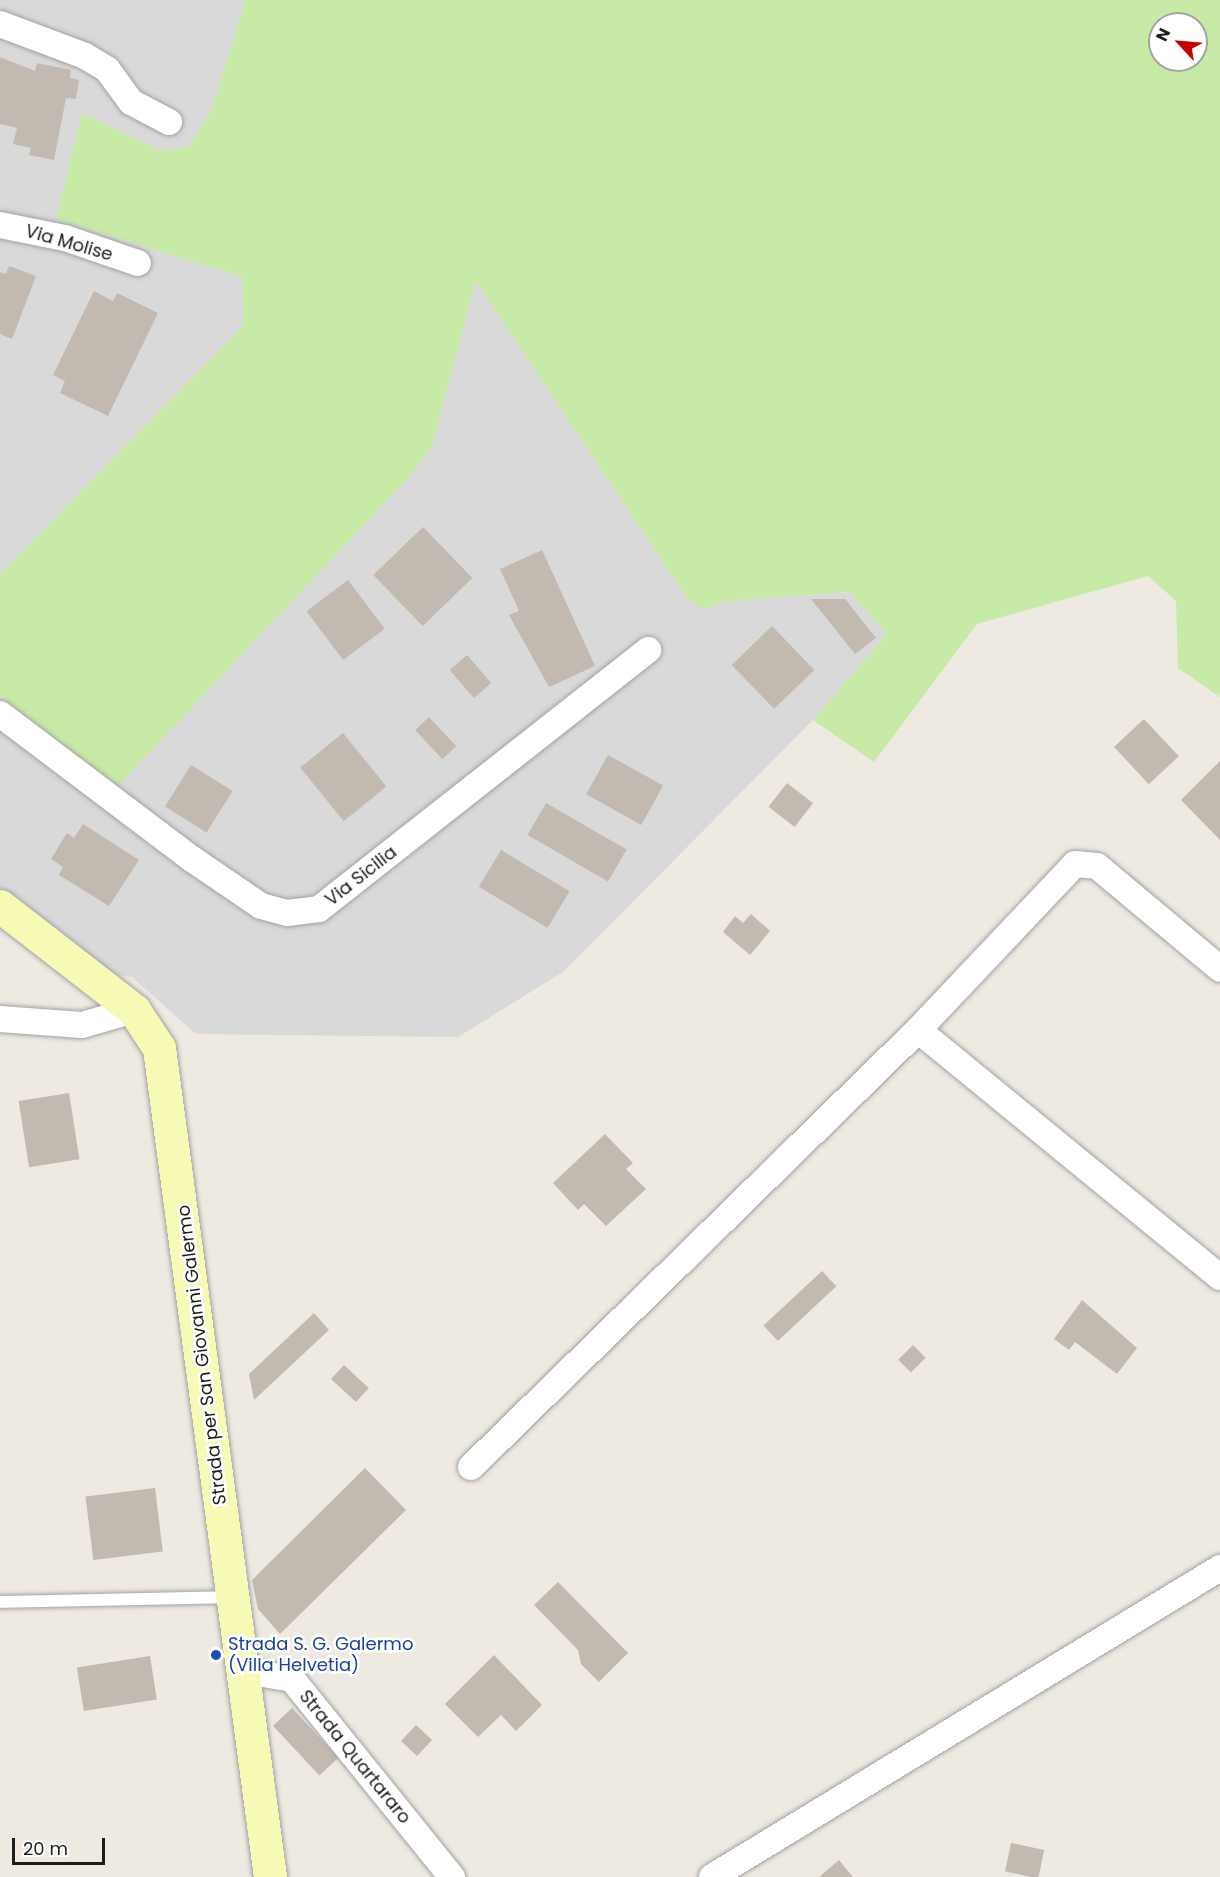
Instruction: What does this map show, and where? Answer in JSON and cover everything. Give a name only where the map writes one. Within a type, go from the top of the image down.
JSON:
[{"type":"main road","name":"Strada per San Giovanni Galermo","points":[[0,906],[134,1010],[159,1048],[174,1133],[240,1670],[270,1877]]},
{"type":"street","points":[[0,24],[85,56],[107,69],[130,102],[169,122]]},
{"type":"street","name":"Via Molise","points":[[0,225],[65,238],[138,263]]},
{"type":"street","name":"Via Sicilia","points":[[0,714],[192,859],[261,906],[287,913],[319,909],[648,650]]},
{"type":"street","points":[[471,1467],[918,1030],[1075,864],[1097,866],[1220,969]]},
{"type":"street","points":[[0,1019],[82,1025],[134,1010]]},
{"type":"street","points":[[918,1030],[1220,1277]]},
{"type":"street","points":[[712,1877],[1220,1568]]},
{"type":"street","name":"Strada Quartararo","points":[[240,1670],[292,1678],[452,1877]]},
{"type":"lane","points":[[0,1602],[231,1597]]},
{"type":"shaded area","points":[[0,0],[246,0],[212,109],[189,147],[161,151],[82,114],[56,219],[243,277],[243,326],[0,574]]},
{"type":"shaded area","points":[[476,280],[686,597],[704,610],[724,601],[851,592],[887,634],[813,720],[563,972],[458,1037],[196,1034],[132,977],[53,968],[0,926],[0,694],[45,737],[432,446]]},
{"type":"green space","points":[[246,0],[1220,0],[1220,697],[1178,668],[1176,601],[1148,576],[977,624],[874,762],[813,720],[887,634],[850,592],[724,601],[703,610],[686,597],[476,281],[432,446],[412,474],[115,789],[45,737],[0,694],[0,574],[243,326],[243,277],[56,219],[82,113],[161,151],[189,147],[212,109]]},
{"type":"building","points":[[0,57],[35,71],[37,63],[71,70],[70,78],[79,80],[76,99],[66,98],[54,160],[29,155],[31,148],[13,144],[17,128],[0,124]]},
{"type":"building","points":[[9,266],[36,276],[12,339],[0,334],[0,272],[6,274]]},
{"type":"building","points":[[94,291],[113,301],[117,293],[158,313],[108,416],[60,393],[65,381],[53,375]]},
{"type":"building","points":[[423,527],[472,578],[423,626],[373,575]]},
{"type":"building","points":[[542,550],[595,666],[549,687],[509,615],[519,611],[500,569]]},
{"type":"building","points":[[348,580],[385,629],[343,660],[306,611]]},
{"type":"building","points":[[811,599],[845,599],[876,638],[855,654]]},
{"type":"building","points":[[772,626],[814,670],[774,709],[732,665]]},
{"type":"building","points":[[467,655],[491,683],[474,698],[450,670]]},
{"type":"building","points":[[429,717],[456,746],[442,759],[415,730]]},
{"type":"building","points":[[1144,719],[1179,756],[1149,784],[1114,747]]},
{"type":"building","points":[[343,733],[386,787],[344,821],[300,768]]},
{"type":"building","points":[[608,755],[663,786],[641,825],[586,794]]},
{"type":"building","points":[[1220,761],[1220,840],[1181,800]]},
{"type":"building","points":[[191,765],[233,791],[207,833],[165,807]]},
{"type":"building","points":[[787,783],[813,803],[795,827],[769,807]]},
{"type":"building","points":[[546,803],[627,849],[608,882],[528,835]]},
{"type":"building","points":[[83,824],[139,860],[109,906],[59,875],[63,867],[51,859],[67,833],[74,838]]},
{"type":"building","points":[[501,850],[570,891],[547,928],[479,887]]},
{"type":"building","points":[[751,914],[770,931],[750,955],[723,932],[735,916],[743,923]]},
{"type":"building","points":[[69,1093],[79,1159],[29,1167],[19,1101]]},
{"type":"building","points":[[605,1134],[633,1163],[626,1169],[646,1189],[606,1226],[584,1204],[578,1210],[553,1183]]},
{"type":"building","points":[[822,1271],[836,1286],[778,1341],[763,1326]]},
{"type":"building","points":[[1082,1300],[1137,1348],[1117,1374],[1075,1342],[1069,1350],[1054,1339]]},
{"type":"building","points":[[314,1313],[329,1330],[254,1400],[249,1374]]},
{"type":"building","points":[[913,1345],[926,1358],[911,1373],[898,1360]]},
{"type":"building","points":[[344,1365],[369,1388],[356,1402],[331,1379]]},
{"type":"building","points":[[365,1468],[406,1510],[280,1634],[258,1609],[252,1580]]},
{"type":"building","points":[[155,1488],[163,1552],[93,1560],[86,1497]]},
{"type":"building","points":[[558,1582],[628,1653],[599,1682],[581,1664],[578,1650],[534,1605]]},
{"type":"building","points":[[494,1655],[542,1705],[516,1731],[501,1715],[478,1737],[445,1704]]},
{"type":"building","points":[[150,1656],[157,1699],[84,1711],[77,1668]]},
{"type":"building","points":[[292,1708],[338,1758],[319,1775],[273,1726]]},
{"type":"building","points":[[416,1725],[432,1740],[417,1756],[401,1741]]},
{"type":"building","points":[[1011,1843],[1044,1850],[1039,1877],[1005,1871]]},
{"type":"building","points":[[839,1860],[853,1877],[819,1877]]},
{"type":"place","name":"Strada S. G. Galermo (Villa Helvetia)","points":[[216,1655]]}]
